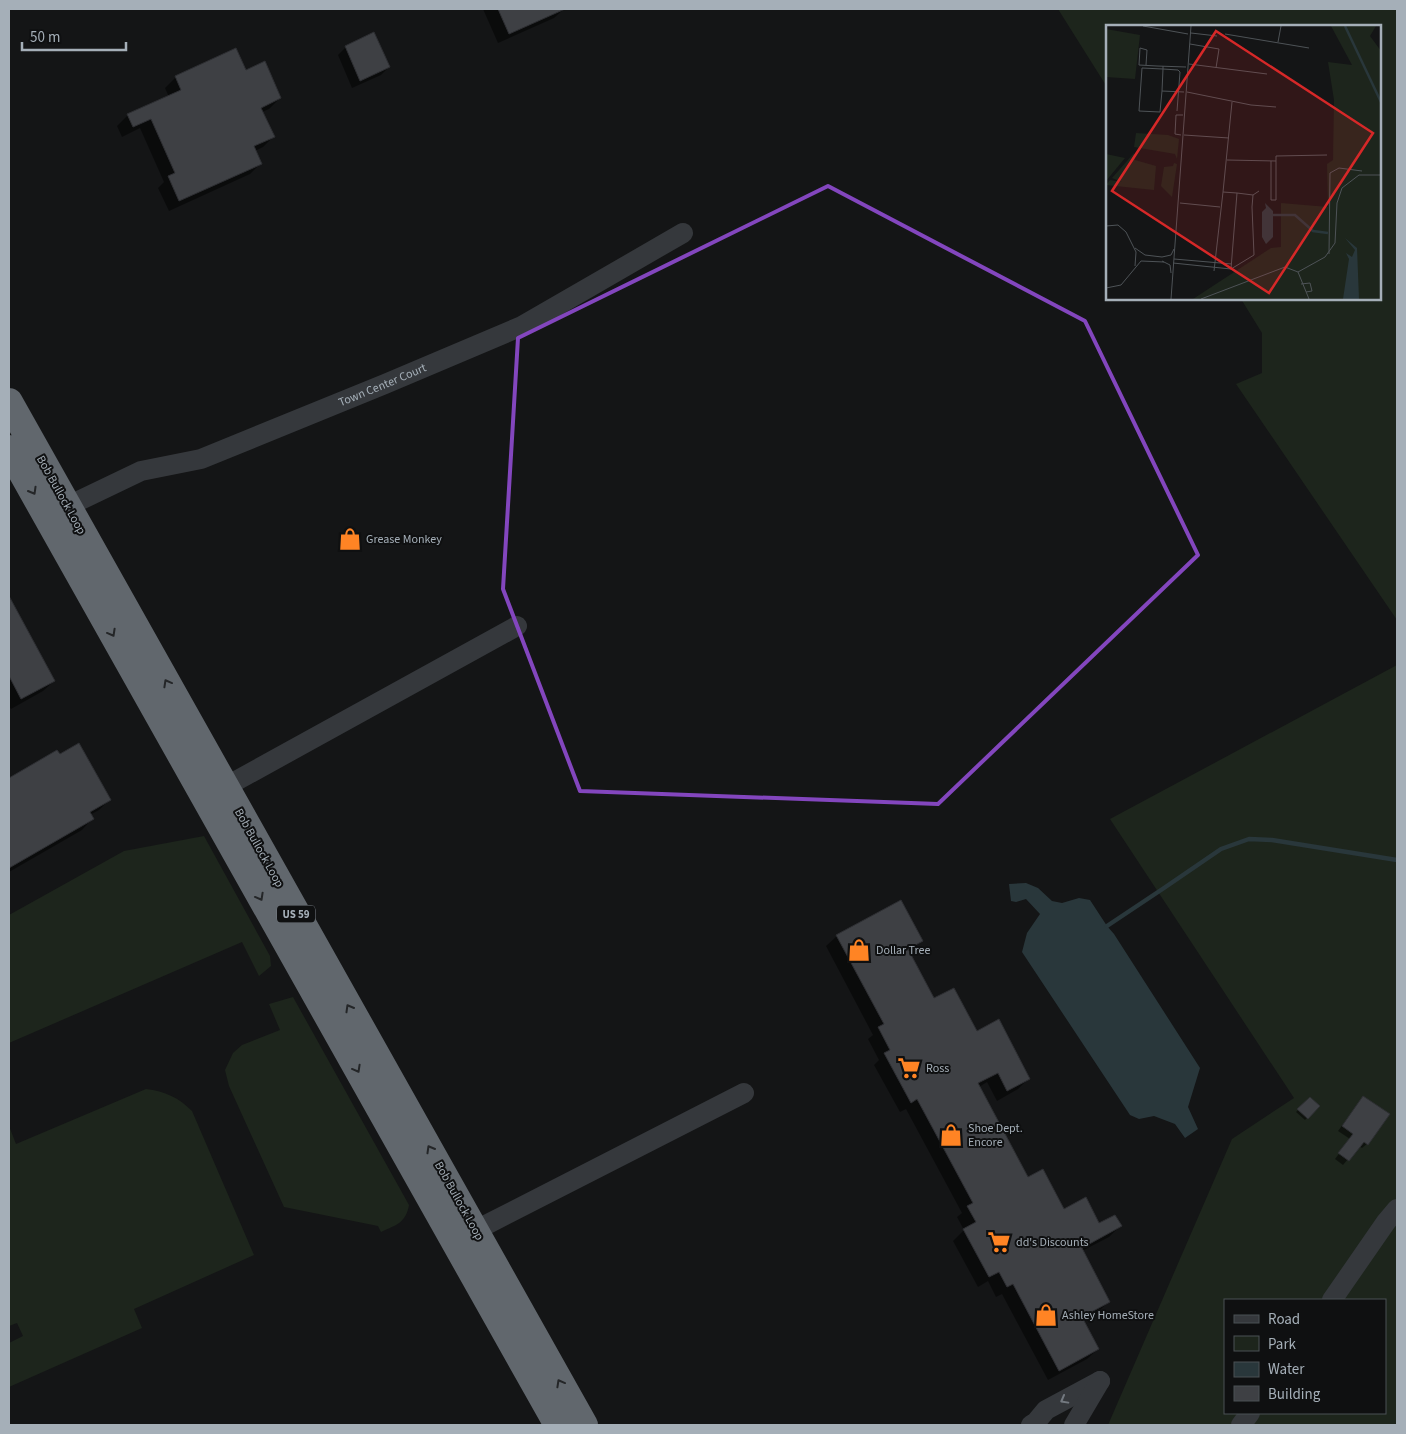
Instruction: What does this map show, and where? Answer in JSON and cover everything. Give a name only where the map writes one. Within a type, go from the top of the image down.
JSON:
[{"type":"highway","name":"Bob Bullock Loop","points":[[9,402],[13,428],[151,702],[215,793],[217,802],[241,838],[288,899],[476,1230],[584,1425]]},
{"type":"highway","name":"Bob Bullock Loop","points":[[13,428],[68,506],[215,793],[558,1425]]},
{"type":"street","name":"Town Center Court","points":[[68,506],[142,471],[200,459],[522,326],[683,233]]},
{"type":"street","points":[[215,793],[517,626]]},
{"type":"street","points":[[476,1230],[744,1093]]},
{"type":"street","points":[[1333,1299],[1397,1209]]},
{"type":"street","points":[[1031,1425],[1046,1410],[1100,1380],[1074,1425]]},
{"type":"street","points":[[1241,1425],[1249,1414]]},
{"type":"highlighted area","points":[[828,186],[1085,321],[1198,555],[938,804],[580,791],[503,589],[518,338]]},
{"type":"green space","points":[[1058,9],[1397,9],[1397,620],[1236,384],[1262,373],[1262,333],[1242,300],[1381,300],[1381,25],[1106,25],[1106,85]]},
{"type":"green space","points":[[1397,665],[1397,1425],[1108,1425],[1232,1139],[1294,1098],[1110,819]]},
{"type":"green space","points":[[204,836],[270,956],[271,966],[259,976],[242,942],[9,1043],[9,915],[124,851]]},
{"type":"green space","points":[[293,997],[409,1205],[408,1211],[400,1223],[381,1232],[378,1226],[284,1207],[229,1086],[225,1070],[233,1053],[242,1045],[280,1030],[269,1004]]},
{"type":"green space","points":[[146,1089],[159,1091],[171,1096],[182,1102],[192,1111],[254,1255],[134,1309],[142,1328],[9,1387],[9,1343],[23,1336],[17,1323],[9,1326],[9,1126],[16,1144]]},
{"type":"water","points":[[1026,883],[1038,888],[1052,901],[1062,903],[1079,898],[1090,900],[1200,1068],[1188,1107],[1198,1129],[1185,1138],[1175,1124],[1154,1116],[1139,1119],[1130,1115],[1022,952],[1027,933],[1040,914],[1026,899],[1016,902],[1011,901],[1009,884]]},
{"type":"building","points":[[498,9],[565,9],[509,34]]},
{"type":"building","points":[[374,32],[390,67],[360,81],[345,46]]},
{"type":"building","points":[[236,48],[246,70],[265,61],[281,98],[261,108],[275,137],[254,146],[262,164],[179,201],[168,176],[175,173],[151,119],[133,127],[127,114],[181,90],[175,76]]},
{"type":"building","points":[[9,596],[55,681],[21,699],[9,676]]},
{"type":"building","points":[[79,743],[111,800],[90,812],[94,819],[9,868],[9,778],[57,750],[60,754]]},
{"type":"building","points":[[901,900],[923,941],[908,949],[934,998],[954,988],[977,1031],[999,1019],[1030,1079],[1007,1091],[998,1073],[978,1083],[1028,1177],[1043,1169],[1064,1209],[1086,1197],[1099,1223],[1115,1215],[1122,1226],[1082,1248],[1110,1302],[1082,1317],[1099,1349],[1059,1371],[1013,1284],[1007,1287],[999,1272],[989,1277],[963,1229],[976,1222],[967,1206],[973,1203],[917,1099],[911,1103],[884,1053],[890,1050],[878,1027],[884,1024],[836,935]]},
{"type":"building","points":[[1363,1096],[1390,1114],[1368,1145],[1364,1142],[1349,1161],[1338,1153],[1353,1134],[1342,1126]]},
{"type":"building","points":[[1310,1097],[1320,1106],[1308,1119],[1297,1109]]},
{"type":"waterway","points":[[1107,926],[1221,849],[1249,839],[1272,840],[1397,860]]},
{"type":"place","name":"Grease Monkey","points":[[350,539]]},
{"type":"place","name":"Dollar Tree","points":[[859,950]]},
{"type":"place","name":"Ross","points":[[909,1068]]},
{"type":"place","name":"Shoe Dept. Encore","points":[[951,1135]]},
{"type":"place","name":"dd's Discounts","points":[[999,1242]]},
{"type":"place","name":"Ashley HomeStore","points":[[1046,1315]]}]
